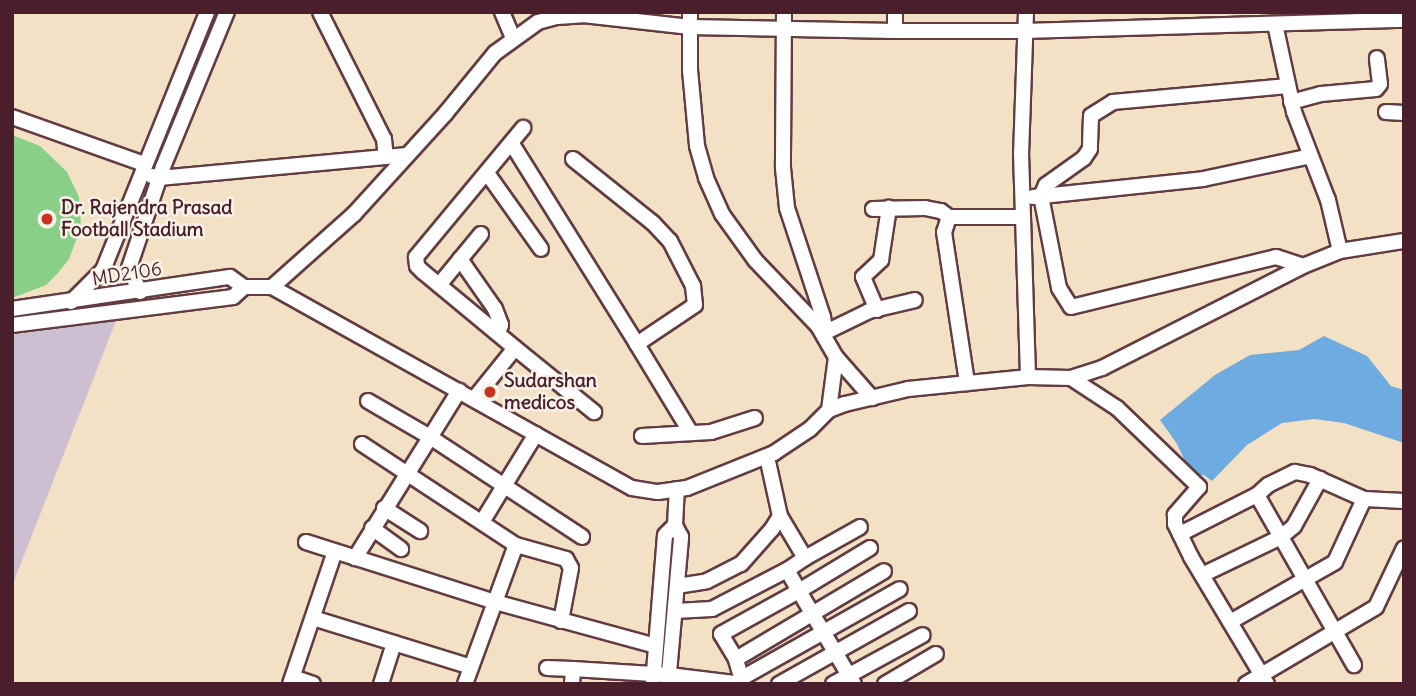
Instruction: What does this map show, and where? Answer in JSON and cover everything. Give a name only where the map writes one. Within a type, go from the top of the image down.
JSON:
[{"type":"street","points":[[71,302],[103,270],[207,12]]},
{"type":"street","points":[[140,292],[129,268],[167,156],[227,12]]},
{"type":"street","points":[[320,12],[384,139],[386,157]]},
{"type":"street","points":[[502,12],[513,38]]},
{"type":"street","points":[[784,12],[782,168],[788,208],[826,336],[836,357],[872,398]]},
{"type":"street","points":[[895,12],[895,31]]},
{"type":"street","points":[[1026,12],[1021,198],[1028,377]]},
{"type":"street","points":[[1404,20],[1024,31],[784,29],[583,14],[538,22],[495,53],[354,214],[272,286],[632,488],[658,492],[677,489],[767,457],[810,429],[830,410],[872,398],[908,389],[967,383],[1028,377],[1071,378],[1102,368],[1303,266],[1340,251],[1404,241]]},
{"type":"street","points":[[690,20],[694,119],[706,178],[722,214],[755,260],[826,336]]},
{"type":"street","points":[[1275,24],[1287,86],[1328,200],[1340,251]]},
{"type":"street","points":[[1292,102],[1321,94],[1376,89],[1380,84],[1377,58]]},
{"type":"street","points":[[1287,86],[1113,102],[1091,116],[1090,149],[1084,158],[1046,186],[1041,196],[1059,288],[1071,307],[1276,257],[1303,266]]},
{"type":"street","points":[[1387,113],[1404,113]]},
{"type":"street","points":[[12,117],[143,168],[159,178],[407,155]]},
{"type":"street","points":[[523,128],[416,257],[417,266],[594,412]]},
{"type":"street","points":[[512,144],[691,433]]},
{"type":"street","points":[[150,150],[167,156]]},
{"type":"street","points":[[1021,198],[1203,178],[1311,156]]},
{"type":"street","points":[[573,159],[653,223],[670,242],[693,286],[695,305],[637,344]]},
{"type":"street","points":[[486,173],[541,249]]},
{"type":"street","points":[[877,310],[863,277],[881,260],[889,208]]},
{"type":"street","points":[[873,209],[934,209],[949,217],[1022,217]]},
{"type":"street","points":[[949,217],[944,232],[967,383]]},
{"type":"street","points":[[439,285],[481,234]]},
{"type":"street","points":[[460,259],[495,309],[501,325],[498,333]]},
{"type":"street","name":"MD2106","points":[[12,309],[230,277],[244,287],[272,286]]},
{"type":"street","name":"MD2106","points":[[12,325],[233,297],[244,287]]},
{"type":"street","points":[[826,336],[877,310],[915,300]]},
{"type":"street","points":[[474,399],[514,348]]},
{"type":"street","points":[[830,410],[836,357]]},
{"type":"street","points":[[1071,378],[1116,408],[1146,433],[1199,487],[1175,515],[1180,534],[1264,679]]},
{"type":"street","points":[[355,558],[459,391]]},
{"type":"street","points":[[368,401],[430,437],[582,537]]},
{"type":"street","points":[[642,436],[711,432],[755,418]]},
{"type":"street","points":[[482,522],[536,434]]},
{"type":"street","points":[[362,444],[516,545],[566,559],[571,568],[561,621]]},
{"type":"street","points":[[767,457],[780,516],[805,558]]},
{"type":"street","points":[[1180,534],[1257,495],[1268,485],[1295,472],[1320,479],[1364,499],[1404,501]]},
{"type":"street","points":[[1202,575],[1281,537],[1294,526],[1320,479]]},
{"type":"street","points":[[669,679],[681,537],[675,525],[677,489]]},
{"type":"street","points":[[1257,495],[1354,665]]},
{"type":"street","points":[[1230,622],[1306,582],[1335,562],[1364,499]]},
{"type":"street","points":[[384,508],[420,531]]},
{"type":"street","points":[[677,586],[707,581],[741,564],[780,516]]},
{"type":"street","points":[[653,679],[665,535],[675,525]]},
{"type":"street","points":[[675,611],[708,610],[786,570],[860,527]]},
{"type":"street","points":[[372,528],[401,549]]},
{"type":"street","points":[[306,542],[495,602],[656,646]]},
{"type":"street","points":[[466,684],[516,545]]},
{"type":"street","points":[[721,634],[870,548]]},
{"type":"street","points":[[1246,684],[1264,679],[1376,607],[1404,548]]},
{"type":"street","points":[[313,684],[292,680],[335,551]]},
{"type":"street","points":[[786,570],[851,679]]},
{"type":"street","points":[[736,659],[884,571]]},
{"type":"street","points":[[547,667],[572,677],[742,682],[900,589]]},
{"type":"street","points":[[708,610],[736,659],[742,682]]},
{"type":"street","points":[[779,684],[909,611]]},
{"type":"street","points":[[313,618],[471,667]]},
{"type":"street","points":[[833,684],[851,679],[923,635]]},
{"type":"street","points":[[380,684],[394,643]]},
{"type":"street","points":[[885,684],[936,654]]},
{"type":"shaded area","points":[[116,321],[12,586],[12,335]]},
{"type":"green space","name":"Dr. Rajendra Prasad Football Stadium","points":[[12,135],[40,146],[67,172],[79,197],[81,227],[69,259],[58,273],[46,285],[12,298]]},
{"type":"water","points":[[1324,336],[1367,356],[1391,386],[1404,390],[1404,443],[1344,423],[1314,419],[1282,423],[1247,445],[1212,481],[1204,475],[1192,476],[1177,444],[1160,420],[1215,375],[1250,355],[1299,350]]},
{"type":"place","name":"Dr. Rajendra Prasad Football Stadium","points":[[47,219]]},
{"type":"place","name":"Sudarshan medicos","points":[[490,392]]}]
